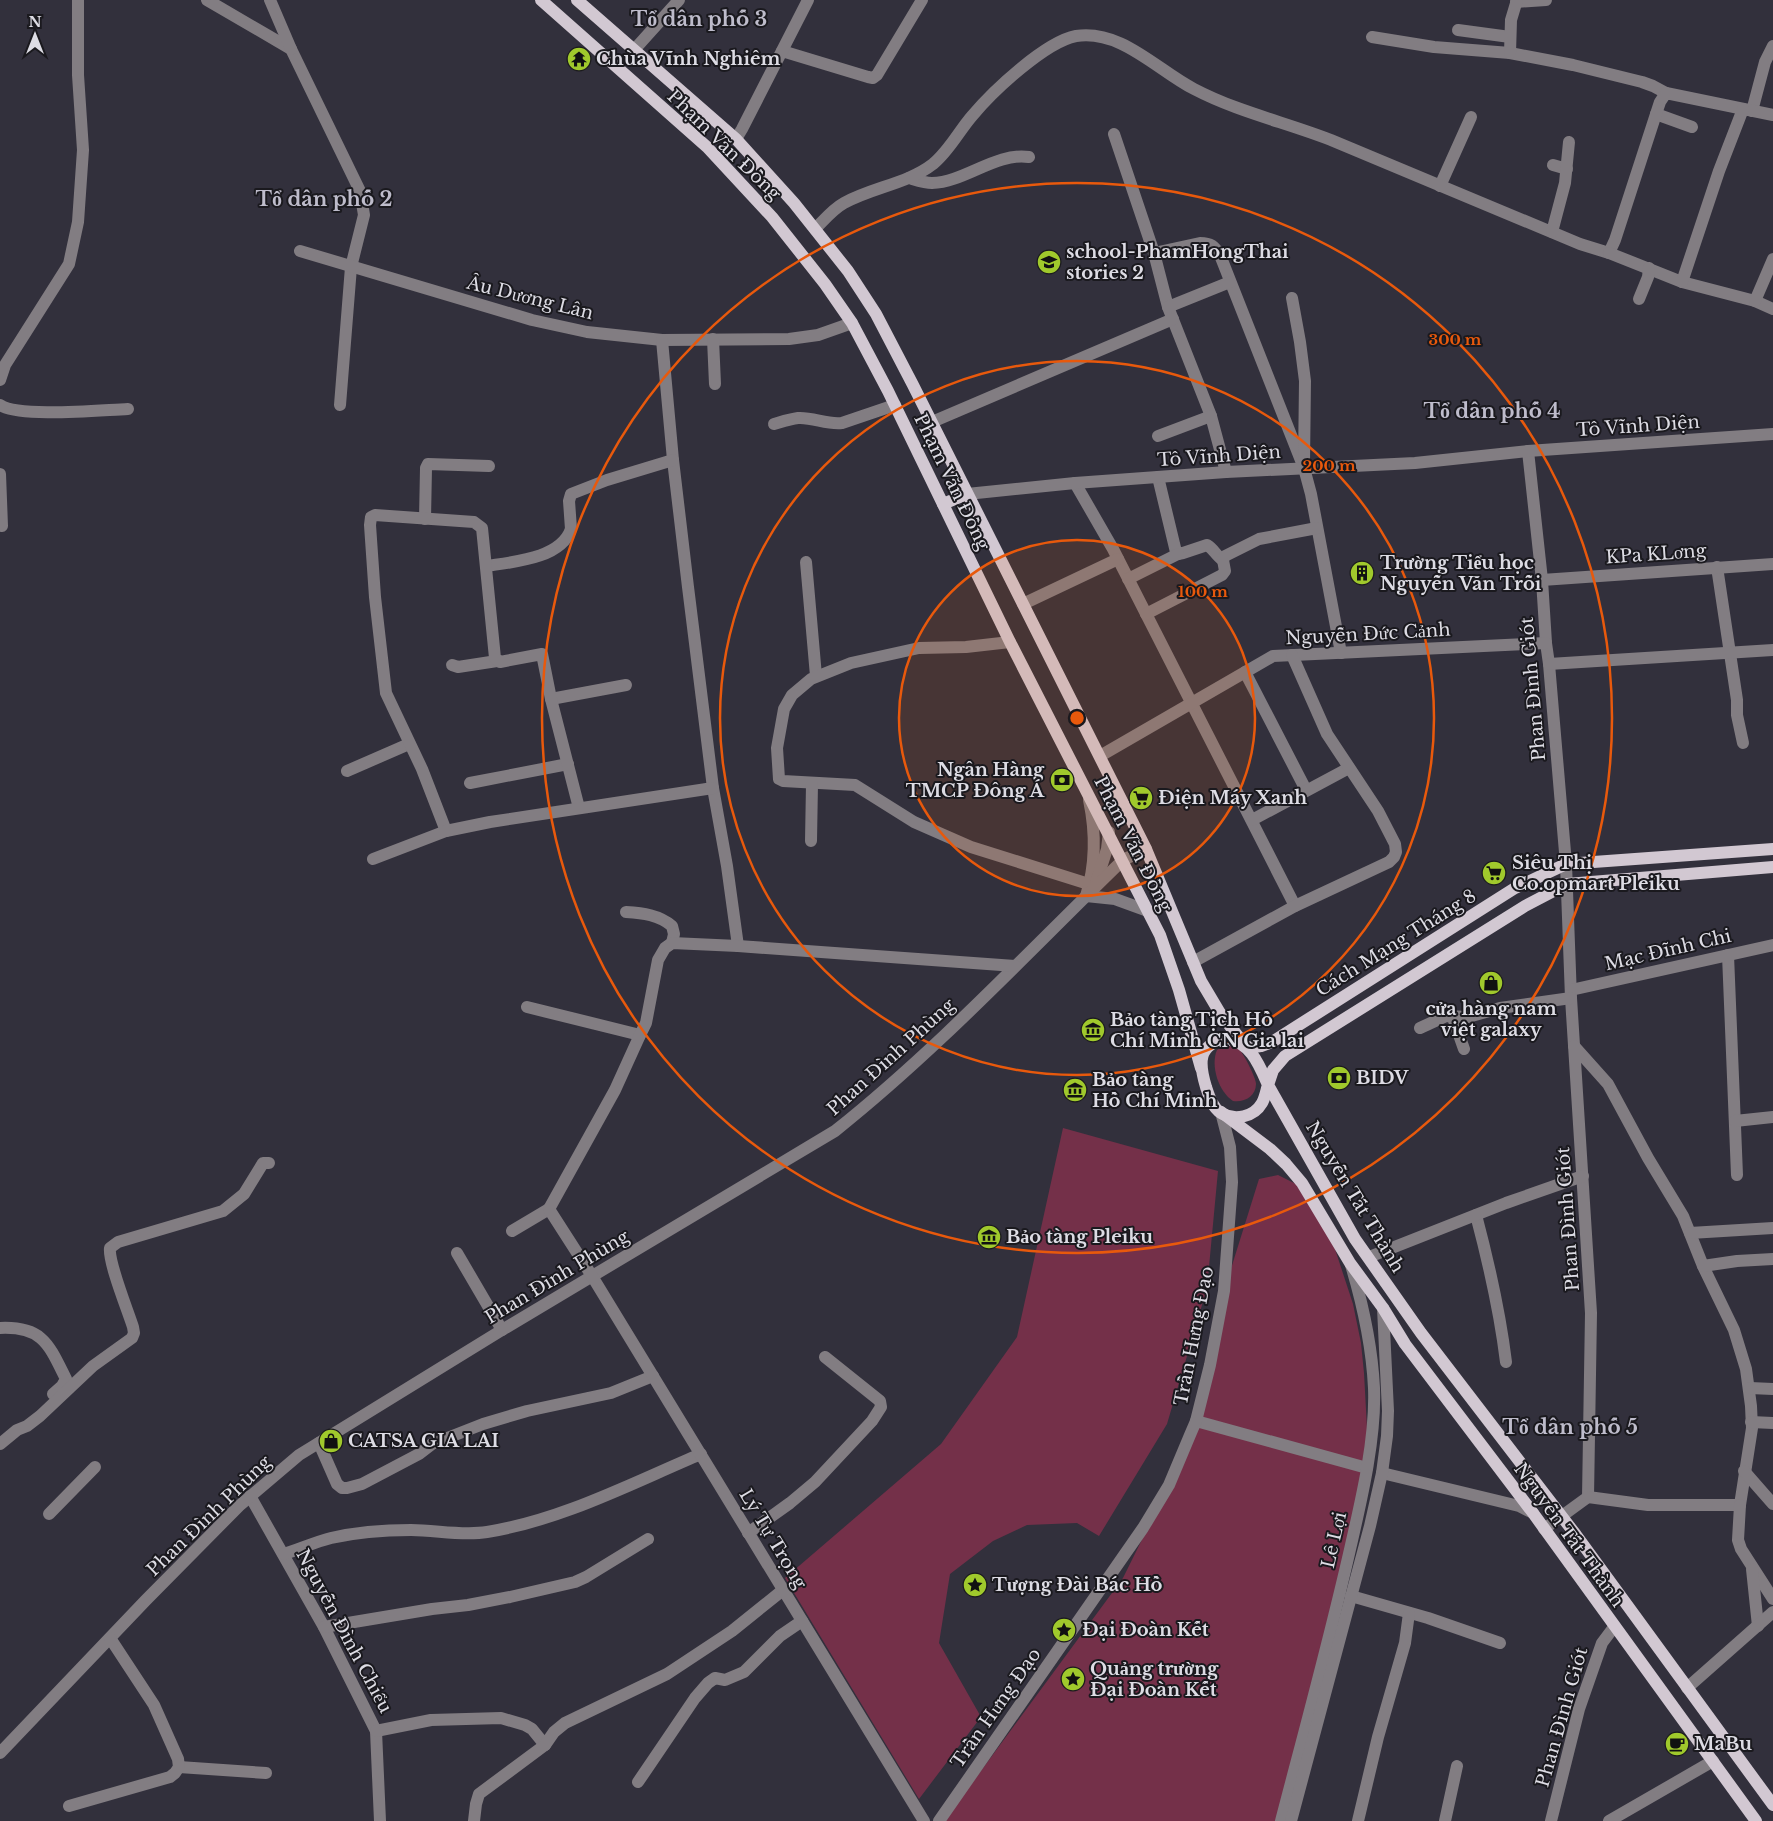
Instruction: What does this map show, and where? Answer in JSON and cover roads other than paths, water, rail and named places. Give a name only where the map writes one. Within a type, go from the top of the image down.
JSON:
[{"type":"main road","name":"Phạm Văn Đồng","points":[[541,0],[707,147],[772,217],[825,284],[852,323],[895,405],[1010,642],[1109,832],[1160,935],[1179,990],[1201,1068]]},
{"type":"main road","name":"Phạm Văn Đồng","points":[[577,0],[736,139],[815,229],[848,271],[876,314],[1146,849],[1201,981],[1220,1013],[1247,1048]]},
{"type":"main road","points":[[943,504],[967,494]]},
{"type":"main road","name":"Cách Mạng Tháng 8","points":[[1247,1048],[1272,1042],[1515,888],[1566,864],[1773,849]]},
{"type":"main road","points":[[1268,1085],[1247,1048],[1241,1042],[1225,1038],[1217,1040],[1204,1051],[1201,1059],[1201,1068],[1209,1096],[1214,1105],[1221,1112],[1230,1116],[1250,1115],[1263,1102],[1268,1085],[1272,1070],[1285,1056],[1525,906],[1567,884],[1773,866]]},
{"type":"main road","name":"Nguyễn Tất Thành","points":[[1268,1085],[1368,1258],[1421,1333],[1561,1516],[1773,1806]]},
{"type":"main road","name":"Nguyễn Tất Thành","points":[[1221,1112],[1270,1149],[1286,1164],[1314,1201],[1350,1263],[1383,1308],[1405,1344],[1533,1513],[1756,1821]]},
{"type":"main road","points":[[1379,1272],[1383,1308]]},
{"type":"street","points":[[0,380],[5,365],[69,264],[78,222],[82,150],[78,75],[78,0]]},
{"type":"street","points":[[207,0],[290,49]]},
{"type":"street","points":[[270,0],[290,49],[360,191],[364,215],[352,267],[340,405]]},
{"type":"street","points":[[634,50],[679,0]]},
{"type":"street","points":[[736,139],[808,0]]},
{"type":"street","points":[[782,51],[873,78],[877,75],[922,0]]},
{"type":"street","points":[[1510,53],[1511,20],[1516,1],[1546,0]]},
{"type":"street","points":[[1458,30],[1510,38]]},
{"type":"street","points":[[815,229],[844,203],[909,178],[923,170],[941,157],[973,115],[998,88],[1027,64],[1062,41],[1087,35],[1120,42],[1179,81],[1228,105],[1329,140],[1580,244],[1609,253],[1682,282],[1755,302],[1773,309]]},
{"type":"street","points":[[1372,38],[1434,47],[1510,53],[1573,65],[1642,82],[1666,93],[1773,115]]},
{"type":"street","points":[[1682,282],[1719,171],[1747,110],[1773,46]]},
{"type":"street","points":[[1609,253],[1615,240],[1660,102],[1666,93]]},
{"type":"street","points":[[1656,114],[1692,127]]},
{"type":"street","points":[[1440,186],[1471,117]]},
{"type":"street","points":[[1114,134],[1154,253],[1168,307],[1211,416],[1226,472]]},
{"type":"street","points":[[1552,232],[1565,183],[1569,142]]},
{"type":"street","points":[[909,178],[930,183],[947,181],[1012,156],[1029,157]]},
{"type":"street","points":[[1553,165],[1567,169]]},
{"type":"street","points":[[1154,253],[1208,243],[1215,247],[1220,255],[1304,468],[1311,494],[1341,653]]},
{"type":"street","name":"Âu Dương Lân","points":[[300,251],[532,320],[587,332],[662,340],[789,339],[818,335],[852,323]]},
{"type":"street","points":[[1755,302],[1773,259]]},
{"type":"street","points":[[1639,299],[1648,277],[1649,268]]},
{"type":"street","points":[[1168,307],[1230,282]]},
{"type":"street","points":[[1292,298],[1300,342],[1304,381],[1306,438],[1304,468]]},
{"type":"street","points":[[932,422],[1173,319]]},
{"type":"street","points":[[713,339],[715,384]]},
{"type":"street","points":[[662,340],[673,460],[713,788],[728,866],[738,946]]},
{"type":"street","points":[[0,405],[10,410],[31,412],[128,409]]},
{"type":"street","points":[[774,424],[797,418],[842,424],[895,405]]},
{"type":"street","points":[[1158,436],[1211,416]]},
{"type":"street","name":"Tô Vĩnh Diện","points":[[967,494],[1075,483],[1226,472],[1415,463],[1528,451],[1773,434]]},
{"type":"street","name":"Phan Đình Giót","points":[[1528,451],[1542,580],[1566,864],[1571,994],[1591,1313],[1588,1497]]},
{"type":"street","points":[[486,566],[524,561],[541,555],[559,545],[570,534],[569,501],[571,494],[607,480],[673,460]]},
{"type":"street","points":[[425,519],[426,468],[428,464],[489,466]]},
{"type":"street","points":[[0,474],[2,526]]},
{"type":"street","points":[[1158,477],[1175,550],[1178,554]]},
{"type":"street","points":[[1075,483],[1118,558],[1190,703],[1295,906]]},
{"type":"street","points":[[446,831],[426,777],[386,693],[375,597],[371,517],[474,522],[479,524],[482,528],[495,658],[497,661]]},
{"type":"street","points":[[1146,614],[1222,575],[1225,571],[1223,560],[1225,556],[1259,539],[1317,528]]},
{"type":"street","points":[[1128,580],[1178,554],[1207,545],[1217,557],[1223,560]]},
{"type":"street","points":[[1023,604],[1118,558]]},
{"type":"street","points":[[806,562],[816,676]]},
{"type":"street","name":"KPa KLơng","points":[[1542,580],[1773,564]]},
{"type":"street","points":[[1717,567],[1737,700],[1737,715],[1743,743]]},
{"type":"street","points":[[1010,642],[966,647],[919,648],[851,663],[816,676],[800,688],[784,709],[777,748],[779,779],[812,784],[855,785],[914,822],[971,847],[1148,911]]},
{"type":"street","name":"Nguyễn Đức Cảnh","points":[[1100,756],[1273,656],[1546,643]]},
{"type":"street","points":[[1549,664],[1773,650]]},
{"type":"street","points":[[452,665],[458,667],[542,654],[551,699],[579,808]]},
{"type":"street","points":[[1193,962],[1295,906],[1389,862],[1394,858],[1396,852],[1395,844],[1378,811],[1328,734],[1292,655]]},
{"type":"street","points":[[1245,672],[1306,790]]},
{"type":"street","points":[[551,699],[626,685]]},
{"type":"street","points":[[347,771],[409,744]]},
{"type":"street","points":[[470,783],[568,764]]},
{"type":"street","points":[[1252,820],[1349,768]]},
{"type":"street","points":[[810,842],[812,784]]},
{"type":"street","points":[[373,859],[446,831],[490,822],[713,788]]},
{"type":"street","points":[[1087,790],[1092,813],[1094,849],[1091,889]]},
{"type":"street","points":[[1091,889],[1108,849],[1109,832]]},
{"type":"street","name":"Phan Đình Phùng","points":[[0,1753],[250,1496],[299,1455],[502,1330],[835,1131],[879,1096],[924,1056],[1091,889],[1123,860],[1146,849]]},
{"type":"street","points":[[512,1231],[549,1209],[615,1090],[646,1023],[658,960],[665,948],[672,942],[674,934],[672,926],[665,920],[639,913],[626,912]]},
{"type":"street","points":[[672,942],[1015,966]]},
{"type":"street","name":"Mạc Đĩnh Chi","points":[[1420,1028],[1442,1017],[1452,1015],[1468,1017],[1500,1008],[1571,994],[1773,944]]},
{"type":"street","points":[[1728,955],[1737,1175]]},
{"type":"street","points":[[527,1006],[640,1035]]},
{"type":"street","points":[[1452,1015],[1464,1049]]},
{"type":"street","points":[[1574,1046],[1608,1084],[1648,1158],[1683,1216],[1703,1266],[1734,1330],[1750,1388],[1751,1422],[1740,1506],[1738,1540],[1741,1549],[1773,1599]]},
{"type":"street","name":"Trần Hưng Đạo","points":[[939,1821],[1143,1528],[1169,1485],[1196,1421],[1210,1366],[1220,1315],[1227,1250],[1232,1182],[1230,1147],[1221,1112]]},
{"type":"street","points":[[1735,1121],[1773,1118]]},
{"type":"street","points":[[0,1444],[17,1430],[27,1426],[40,1416],[93,1366],[132,1338],[134,1333],[133,1327],[109,1252],[110,1248],[118,1242],[223,1212],[244,1194],[263,1164],[269,1162]]},
{"type":"street","points":[[1368,1258],[1506,1203],[1583,1176]]},
{"type":"street","name":"Lý Tự Trọng","points":[[549,1209],[592,1276],[924,1821]]},
{"type":"street","points":[[1476,1215],[1488,1260],[1503,1336],[1506,1362]]},
{"type":"street","points":[[1690,1233],[1773,1228]]},
{"type":"street","points":[[457,1253],[502,1330]]},
{"type":"street","points":[[1703,1266],[1737,1261],[1773,1259]]},
{"type":"street","name":"Lê Lợi","points":[[1281,1821],[1340,1593],[1367,1468],[1374,1411],[1374,1388],[1368,1335],[1350,1263]]},
{"type":"street","points":[[1291,1821],[1382,1473],[1388,1412],[1383,1308]]},
{"type":"street","points":[[0,1328],[20,1328],[35,1333],[44,1339],[52,1349],[66,1378],[62,1386],[20,1423],[17,1430]]},
{"type":"street","points":[[748,1533],[790,1503],[815,1482],[872,1421],[882,1406],[880,1401],[825,1357]]},
{"type":"street","points":[[318,1444],[337,1484],[342,1488],[347,1488],[362,1484],[419,1454],[432,1444],[456,1434],[527,1411],[611,1392],[653,1376]]},
{"type":"street","points":[[1750,1388],[1773,1389]]},
{"type":"street","points":[[1196,1421],[1367,1468]]},
{"type":"street","points":[[1751,1422],[1773,1423]]},
{"type":"street","points":[[284,1554],[317,1542],[374,1532],[411,1530],[478,1533],[536,1522],[701,1454]]},
{"type":"street","points":[[49,1514],[95,1467]]},
{"type":"street","points":[[1744,1471],[1773,1504]]},
{"type":"street","points":[[1382,1473],[1519,1506],[1533,1513]]},
{"type":"street","name":"Nguyễn Đình Chiểu","points":[[250,1496],[324,1627],[376,1731],[380,1821]]},
{"type":"street","points":[[1544,1529],[1588,1497],[1648,1505],[1740,1506]]},
{"type":"street","points":[[324,1627],[468,1605],[575,1582],[648,1539]]},
{"type":"street","points":[[1752,1567],[1758,1626]]},
{"type":"street","points":[[474,1821],[479,1794],[545,1745],[554,1732],[564,1723],[667,1674],[732,1631],[783,1590]]},
{"type":"street","points":[[1351,1596],[1500,1643]]},
{"type":"street","points":[[1687,1688],[1773,1612]]},
{"type":"street","points":[[1358,1821],[1378,1737],[1405,1643],[1409,1613]]},
{"type":"street","points":[[638,1782],[687,1709],[708,1683],[715,1678],[721,1680],[731,1679],[744,1672],[780,1636],[802,1621]]},
{"type":"street","name":"Phan Đình Giót","points":[[1551,1821],[1579,1709],[1602,1644],[1614,1627]]},
{"type":"street","points":[[69,1806],[170,1776],[179,1768],[178,1759],[154,1705],[110,1638]]},
{"type":"street","points":[[376,1731],[431,1720],[500,1718],[517,1722],[532,1729],[545,1745]]},
{"type":"street","points":[[1610,1821],[1713,1761]]},
{"type":"street","points":[[1445,1821],[1457,1766]]},
{"type":"street","points":[[179,1768],[266,1773]]},
{"type":"place","name":"Chùa Vĩnh Nghiêm","points":[[579,59]]},
{"type":"place","name":"school-PhamHongThai stories 2","points":[[1049,262]]},
{"type":"place","name":"Trường Tiểu học Nguyễn Văn Trỗi","points":[[1362,573]]},
{"type":"place","name":"Ngân Hàng TMCP Đông Á","points":[[1062,780]]},
{"type":"place","name":"Điện Máy Xanh","points":[[1141,798]]},
{"type":"place","name":"Siêu Thị Co.opmart Pleiku","points":[[1494,873]]},
{"type":"place","name":"cửa hàng nam việt galaxy","points":[[1491,983]]},
{"type":"place","name":"Bảo tàng Tịch Hồ Chí Minh CN Gia lai","points":[[1093,1030]]},
{"type":"place","name":"BIDV","points":[[1339,1078]]},
{"type":"place","name":"Bảo tàng Hồ Chí Minh","points":[[1075,1090]]},
{"type":"place","name":"Bảo tàng Pleiku","points":[[989,1237]]},
{"type":"place","name":"CATSA GIA LAI","points":[[331,1441]]},
{"type":"place","name":"Tượng Đài Bác Hồ","points":[[975,1585]]},
{"type":"place","name":"Đại Đoàn Kết","points":[[1064,1630]]},
{"type":"place","name":"Quảng trường Đại Đoàn Kết","points":[[1073,1679]]},
{"type":"place","name":"MaBu","points":[[1677,1744]]},
{"type":"district","name":"Tổ dân phố 3","points":[[699,19]]},
{"type":"district","name":"Tổ dân phố 2","points":[[324,199]]},
{"type":"district","name":"Tổ dân phố 4","points":[[1492,411]]},
{"type":"district","name":"Tổ dân phố 5","points":[[1570,1427]]}]
